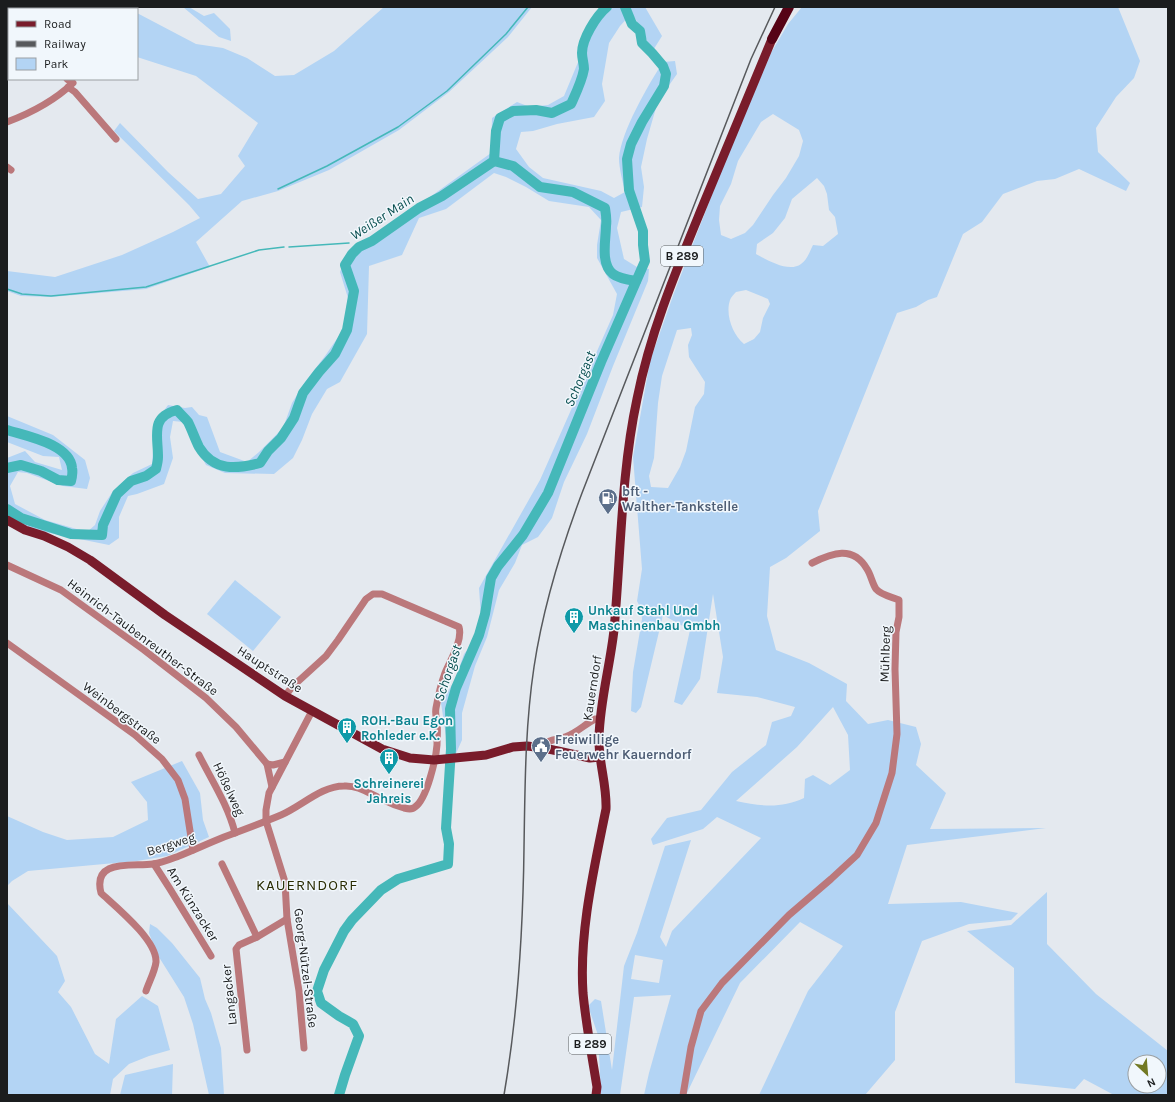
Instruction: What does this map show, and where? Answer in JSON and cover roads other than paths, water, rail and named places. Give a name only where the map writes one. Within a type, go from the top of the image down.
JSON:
[{"type":"highway","name":"B 289","points":[[772,39],[789,7]]},
{"type":"main road","name":"Kauerndorf","points":[[596,1095],[597,1087],[583,993],[583,947],[606,809],[607,796],[598,742],[600,719],[614,630],[626,482],[636,401],[652,339],[674,277],[772,39]]},
{"type":"main road","name":"Hauptstraße","points":[[7,520],[25,530],[44,536],[68,547],[90,560],[165,615],[285,696],[382,749],[410,758],[438,760],[486,755],[524,746],[544,748],[590,758],[600,757]]},
{"type":"street","points":[[7,122],[21,117],[46,104],[73,83],[68,80]]},
{"type":"street","points":[[68,87],[75,92],[116,139]]},
{"type":"street","name":"Mühlberg","points":[[684,1095],[691,1047],[701,1011],[722,983],[789,915],[857,855],[876,823],[892,773],[896,734],[895,669],[899,600],[881,593],[876,589],[867,569],[862,562],[859,558],[851,554],[833,554],[812,563]]},
{"type":"street","name":"Heinrich-Taubenreuther-Straße","points":[[7,565],[60,590],[144,650],[206,698],[236,727],[267,764],[272,787]]},
{"type":"street","points":[[285,696],[292,687],[326,656],[366,599],[374,594],[382,594],[459,627],[460,631],[454,654],[446,673],[435,710],[438,760]]},
{"type":"street","name":"Weinbergstraße","points":[[7,643],[135,735],[162,759],[178,780],[185,799],[193,850]]},
{"type":"street","points":[[266,821],[269,793],[312,711]]},
{"type":"street","points":[[544,748],[546,742],[565,738],[577,732],[595,719],[600,719]]},
{"type":"street","name":"Hößelweg","points":[[199,755],[219,791],[235,833]]},
{"type":"street","name":"Bergweg","points":[[146,991],[156,962],[155,952],[144,934],[101,893],[99,887],[100,879],[104,872],[115,866],[154,864],[182,855],[283,814],[331,788],[344,786],[356,787],[404,808],[410,809],[416,807],[421,800],[438,760]]},
{"type":"street","points":[[267,764],[274,765],[285,762]]},
{"type":"street","name":"Georg-Nützel-Straße","points":[[266,821],[285,882],[287,919],[300,991],[304,1048]]},
{"type":"street","name":"Am Künzacker","points":[[154,864],[211,956]]},
{"type":"street","points":[[222,864],[257,937]]},
{"type":"street","name":"Langacker","points":[[247,1050],[236,949],[239,945],[257,937],[287,919]]},
{"type":"waterway","points":[[278,189],[327,166],[398,127],[447,91],[506,34],[528,7]]},
{"type":"waterway","name":"Weißer Main","points":[[7,509],[21,518],[71,534],[102,535],[103,525],[117,494],[131,481],[146,476],[156,469],[158,462],[157,428],[159,422],[168,413],[177,410],[188,422],[199,447],[212,461],[226,467],[243,467],[260,463],[268,451],[281,438],[294,418],[303,393],[335,354],[347,330],[354,291],[345,265],[352,254],[359,247],[372,241],[419,208],[442,196],[494,161],[496,131],[500,118],[513,111],[536,110],[552,113],[571,104],[579,87],[584,69],[582,53],[584,41],[594,22],[607,7]]},
{"type":"waterway","name":"Schorgast","points":[[339,1095],[359,1036],[353,1024],[321,1003],[317,991],[324,970],[344,931],[352,920],[381,890],[398,879],[448,864],[449,844],[446,828],[451,749],[450,709],[456,688],[479,635],[485,614],[491,578],[498,566],[523,535],[548,493],[601,362],[645,261],[643,231],[629,190],[627,159],[631,144],[642,122],[664,86],[666,74],[663,66],[642,43],[640,31],[632,24],[625,7]]},
{"type":"waterway","name":"Schorgast","points":[[494,161],[513,166],[540,187],[573,192],[605,208],[606,264],[613,274],[624,279],[636,281]]},
{"type":"waterway","points":[[289,247],[349,243]]},
{"type":"waterway","points":[[7,289],[22,294],[51,296],[146,287],[259,250],[284,247]]},
{"type":"waterway","name":"Weißer Main","points":[[7,430],[46,442],[64,453],[72,468],[71,481],[58,480],[41,471],[21,465],[7,468]]},
{"type":"railway","points":[[504,1095],[513,1033],[519,972],[526,757],[529,712],[534,667],[542,622],[560,557],[582,493],[751,59],[775,7]]},
{"type":"place","name":"bft - Walther-Tankstelle","points":[[608,515]]},
{"type":"place","name":"Unkauf Stahl Und Maschinenbau Gmbh","points":[[574,634]]},
{"type":"place","name":"ROH.-Bau Egon Rohleder e.K.","points":[[347,744]]},
{"type":"place","name":"Freiwillige Feuerwehr Kauerndorf","points":[[541,763]]},
{"type":"place","name":"Schreinerei Jahreis","points":[[389,775]]},
{"type":"district","name":"KAUERNDORF","points":[[307,885]]}]
